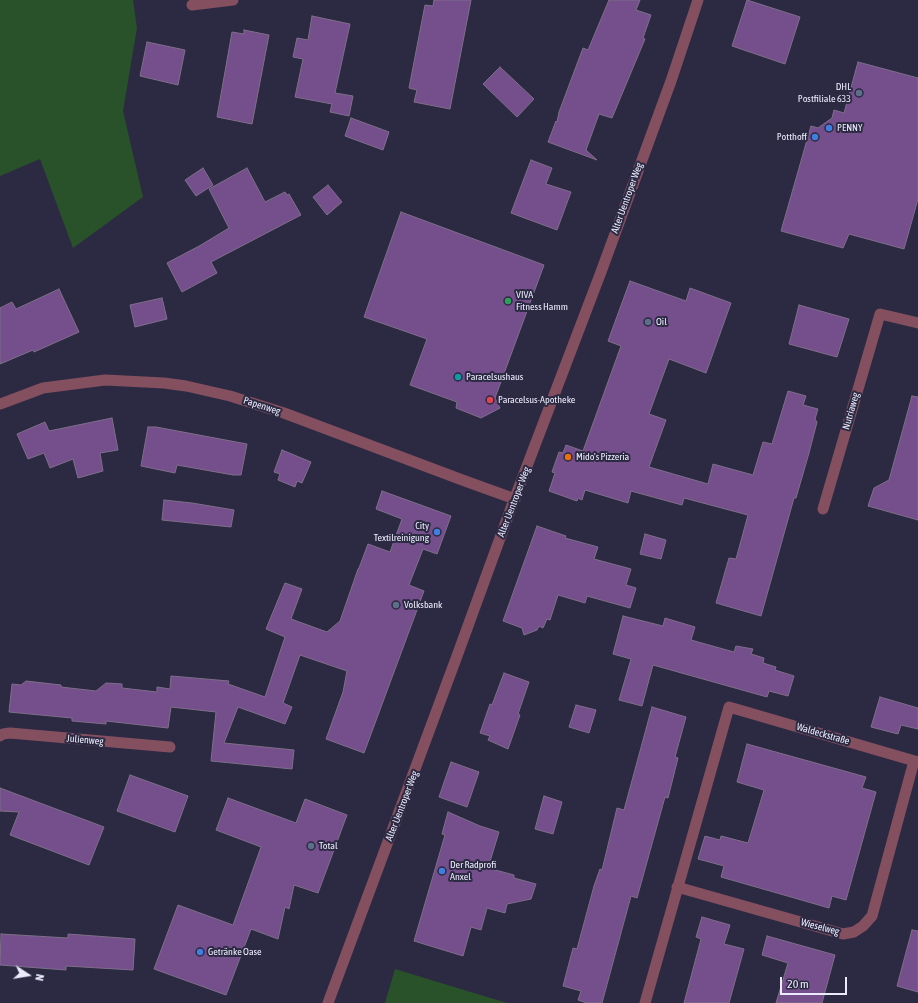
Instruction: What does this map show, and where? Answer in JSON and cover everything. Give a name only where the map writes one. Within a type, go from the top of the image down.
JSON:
[{"type":"street","points":[[192,5],[233,0]]},
{"type":"street","name":"Alter Uentroper Weg","points":[[328,1003],[601,272],[671,81],[698,0]]},
{"type":"street","name":"Nutriaweg","points":[[823,509],[880,314],[918,323]]},
{"type":"street","name":"Papenweg","points":[[0,404],[43,388],[105,380],[164,383],[186,386],[230,396],[278,411],[465,482],[515,499]]},
{"type":"street","name":"Waldeckstraße","points":[[677,887],[729,707],[916,761]]},
{"type":"street","name":"Julienweg","points":[[0,736],[10,733],[170,748]]},
{"type":"street","name":"Wieselweg","points":[[677,887],[843,934],[854,932],[863,926],[872,916],[916,761]]},
{"type":"street","points":[[645,1003],[677,887]]},
{"type":"green space","points":[[0,0],[133,0],[137,28],[123,111],[143,197],[73,248],[40,159],[0,176]]},
{"type":"green space","points":[[395,969],[507,1003],[385,1003]]},
{"type":"building","points":[[434,0],[471,0],[450,109],[414,102],[417,90],[409,88],[425,5],[433,6]]},
{"type":"building","points":[[609,0],[640,0],[636,10],[651,15],[643,38],[645,39],[612,118],[599,114],[586,150],[597,160],[548,142],[556,121],[557,122],[559,112],[583,48],[588,50]]},
{"type":"building","points":[[747,0],[800,17],[785,64],[732,46]]},
{"type":"building","points":[[312,16],[350,24],[335,93],[353,96],[349,116],[330,112],[332,104],[295,97],[303,59],[293,57],[297,38],[308,40]]},
{"type":"building","points":[[244,30],[269,35],[252,124],[217,117],[232,32],[244,34]]},
{"type":"building","points":[[147,42],[185,50],[178,85],[140,76]]},
{"type":"building","points":[[858,62],[918,78],[918,199],[904,249],[849,234],[843,248],[781,231],[811,126],[818,128],[832,118],[834,110],[844,113]]},
{"type":"building","points":[[500,67],[534,99],[517,117],[483,84]]},
{"type":"building","points":[[351,118],[389,132],[383,150],[345,136]]},
{"type":"building","points":[[531,160],[552,168],[546,184],[571,192],[557,230],[511,213]]},
{"type":"building","points":[[203,168],[213,185],[196,196],[185,180]]},
{"type":"building","points":[[247,168],[265,202],[285,192],[287,195],[289,194],[301,215],[211,262],[217,273],[182,292],[167,263],[229,228],[209,189]]},
{"type":"building","points":[[328,185],[342,202],[327,215],[313,197]]},
{"type":"building","points":[[401,212],[544,265],[495,398],[500,408],[481,418],[456,408],[457,402],[410,385],[427,339],[364,317]]},
{"type":"building","points":[[630,281],[686,301],[690,288],[731,303],[706,373],[669,359],[649,414],[666,420],[649,467],[708,484],[713,464],[753,475],[763,442],[772,444],[788,391],[806,396],[803,405],[818,409],[815,419],[817,422],[809,453],[796,498],[794,498],[761,616],[716,603],[729,558],[736,559],[748,515],[684,498],[682,505],[631,491],[628,503],[585,490],[582,500],[578,498],[577,501],[549,491],[555,473],[552,472],[559,452],[563,453],[566,445],[583,451],[621,346],[608,341]]},
{"type":"building","points":[[59,289],[79,332],[34,352],[33,350],[0,364],[0,308],[12,302],[16,309]]},
{"type":"building","points":[[162,298],[167,319],[135,327],[130,305]]},
{"type":"building","points":[[799,305],[849,319],[837,357],[789,344]]},
{"type":"building","points":[[912,396],[918,397],[918,520],[868,506],[874,488],[889,480]]},
{"type":"building","points":[[112,418],[118,450],[100,453],[103,471],[78,478],[73,459],[50,468],[44,453],[28,459],[17,434],[45,422],[49,431]]},
{"type":"building","points":[[148,427],[156,427],[247,444],[241,475],[233,475],[177,465],[175,473],[141,466]]},
{"type":"building","points":[[282,450],[311,462],[302,483],[297,481],[295,487],[278,480],[280,474],[274,472]]},
{"type":"building","points":[[382,491],[451,516],[437,554],[423,549],[409,585],[424,591],[364,753],[326,739],[343,692],[347,671],[300,655],[283,703],[292,707],[285,724],[238,707],[224,743],[294,750],[292,769],[211,761],[216,712],[171,707],[168,728],[106,721],[106,724],[72,721],[72,718],[9,712],[12,684],[21,685],[26,681],[96,691],[106,683],[122,684],[122,688],[157,692],[157,687],[170,689],[171,676],[229,681],[228,684],[265,697],[285,637],[266,629],[285,583],[302,589],[291,619],[327,632],[340,621],[368,544],[390,552],[402,519],[376,509]]},
{"type":"building","points":[[164,500],[234,510],[231,527],[162,520]]},
{"type":"building","points":[[537,526],[566,536],[565,538],[598,547],[594,559],[631,569],[626,585],[636,588],[630,608],[587,596],[585,603],[558,595],[550,620],[547,619],[543,628],[539,626],[537,630],[524,635],[522,628],[503,621]]},
{"type":"building","points":[[645,534],[666,540],[661,559],[640,554]]},
{"type":"building","points":[[623,616],[663,626],[665,618],[695,627],[691,640],[734,652],[736,646],[753,649],[751,654],[764,658],[763,663],[776,667],[775,670],[794,676],[788,696],[769,691],[767,697],[653,665],[642,706],[619,700],[631,659],[613,654]]},
{"type":"building","points":[[504,673],[529,682],[518,714],[520,715],[508,749],[488,740],[490,736],[480,733],[490,704],[492,705]]},
{"type":"building","points":[[880,697],[918,708],[918,729],[901,725],[898,734],[871,727]]},
{"type":"building","points":[[576,705],[596,710],[589,733],[569,727]]},
{"type":"building","points":[[652,707],[686,717],[675,757],[678,758],[668,798],[665,797],[637,898],[631,896],[602,1003],[587,1003],[578,1000],[581,991],[563,986],[573,948],[577,949],[594,886],[600,869],[602,870],[617,808],[624,810]]},
{"type":"building","points":[[747,744],[866,777],[862,788],[876,792],[846,900],[832,896],[829,908],[721,877],[724,866],[698,859],[705,836],[720,840],[721,836],[748,843],[764,790],[737,782]]},
{"type":"building","points":[[451,762],[479,772],[467,807],[439,797]]},
{"type":"building","points":[[130,775],[188,796],[175,832],[117,811]]},
{"type":"building","points":[[0,788],[104,827],[89,865],[10,835],[19,812],[0,811]]},
{"type":"building","points":[[544,796],[562,802],[553,834],[535,829]]},
{"type":"building","points":[[228,798],[296,823],[305,799],[347,815],[318,893],[294,885],[289,909],[285,907],[278,939],[251,929],[226,995],[154,969],[178,905],[233,925],[261,847],[216,830]]},
{"type":"building","points":[[448,812],[480,826],[499,832],[488,868],[514,875],[514,878],[536,884],[531,899],[507,904],[505,913],[487,908],[481,930],[471,927],[463,956],[414,941],[445,835],[442,834]]},
{"type":"building","points":[[702,917],[730,925],[724,944],[744,949],[729,1003],[684,1003],[701,939],[696,937]]},
{"type":"building","points":[[912,930],[918,931],[918,992],[897,986]]},
{"type":"building","points":[[1,934],[68,938],[68,934],[135,939],[133,970],[66,966],[66,970],[0,965]]},
{"type":"building","points":[[767,936],[835,955],[822,1003],[776,1003],[788,963],[762,955]]},
{"type":"place","name":"DHL Postfiliale 633","points":[[859,93]]},
{"type":"place","name":"PENNY","points":[[829,128]]},
{"type":"place","name":"Potthoff","points":[[815,137]]},
{"type":"place","name":"VIVA Fitness Hamm","points":[[508,301]]},
{"type":"place","name":"Oil","points":[[648,322]]},
{"type":"place","name":"Paracelsushaus","points":[[458,377]]},
{"type":"place","name":"Paracelsus-Apotheke","points":[[490,400]]},
{"type":"place","name":"Mido's Pizzeria","points":[[568,457]]},
{"type":"place","name":"City Textilreinigung","points":[[437,532]]},
{"type":"place","name":"Volksbank","points":[[396,605]]},
{"type":"place","name":"Total","points":[[311,846]]},
{"type":"place","name":"Der Radprofi Anxel","points":[[442,871]]},
{"type":"place","name":"Getränke Oase","points":[[200,952]]}]
